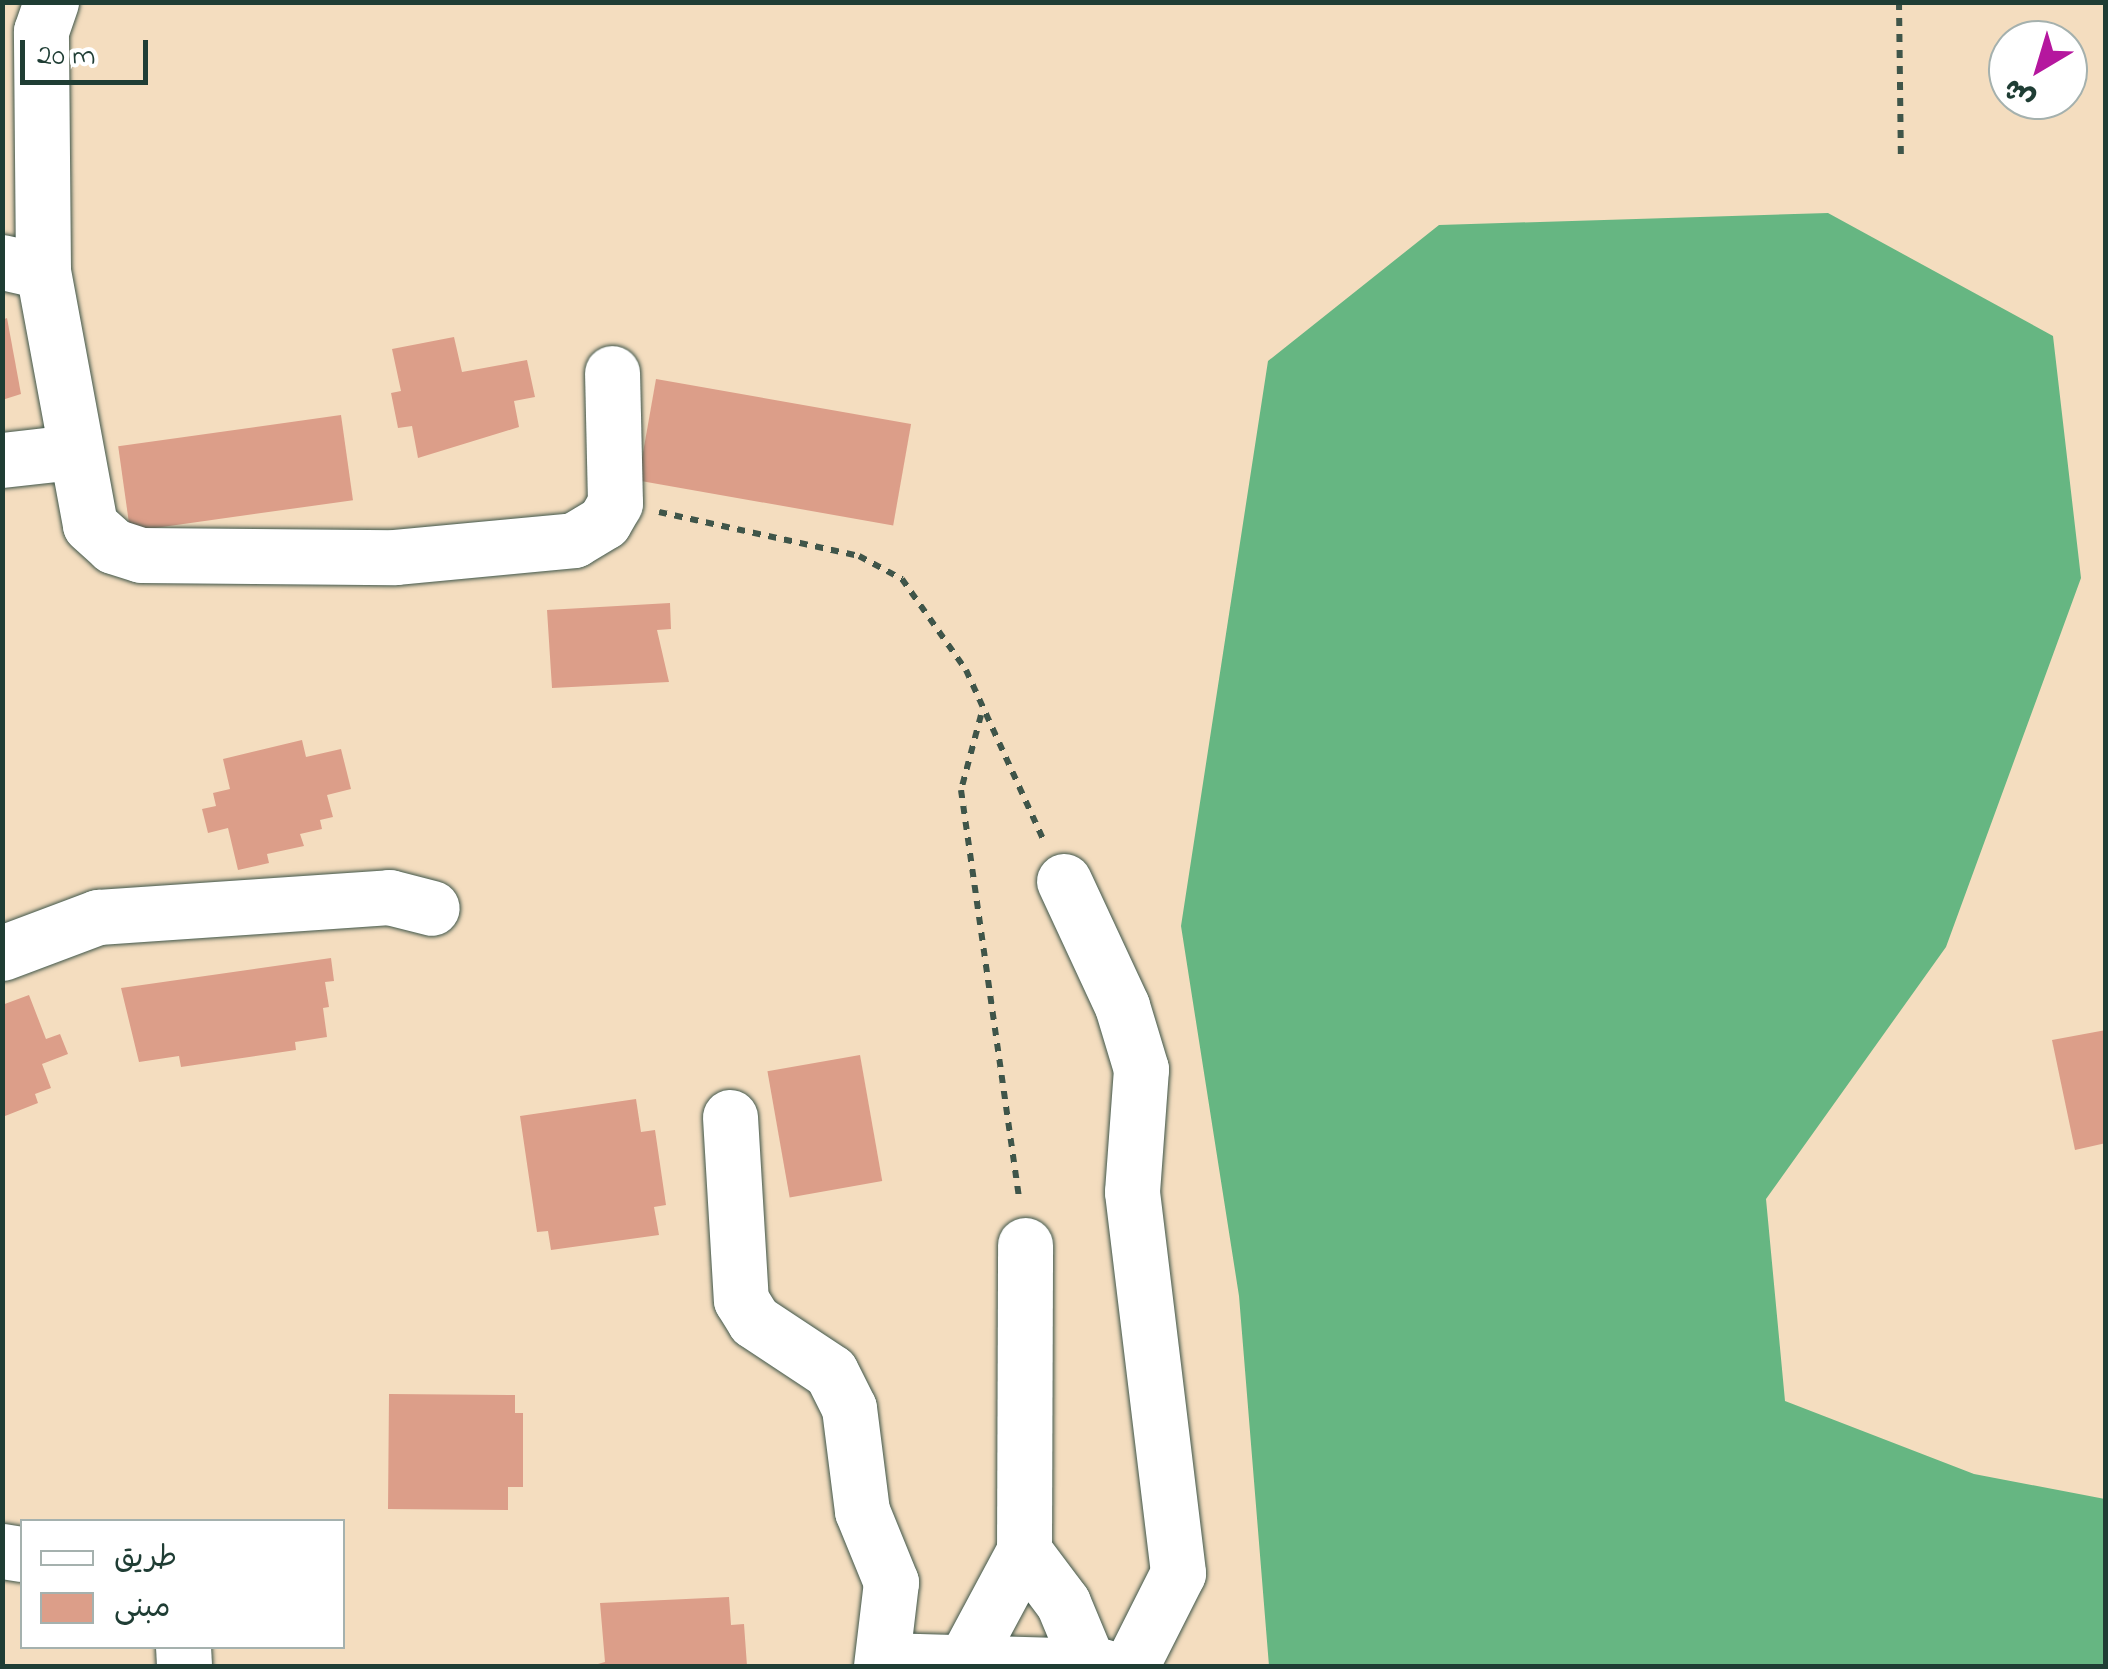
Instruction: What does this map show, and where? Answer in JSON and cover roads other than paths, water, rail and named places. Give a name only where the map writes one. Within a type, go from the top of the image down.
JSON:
[{"type":"street","points":[[52,2],[40,31],[23,266],[90,525],[100,537],[164,559],[422,556],[574,540],[604,522],[615,503],[612,374]]},
{"type":"street","points":[[2,460],[72,452]]},
{"type":"street","points":[[1064,880],[1115,989],[1142,1069],[1132,1192],[1178,1573],[1107,1665]]},
{"type":"street","points":[[2,953],[98,917],[389,897],[432,908]]},
{"type":"street","points":[[730,1117],[742,1300],[754,1320],[831,1372],[849,1408],[862,1512],[890,1582],[882,1663],[1107,1665]]},
{"type":"street","points":[[965,1661],[1024,1551],[1026,1245]]},
{"type":"street","points":[[1024,1551],[1107,1665]]}]
